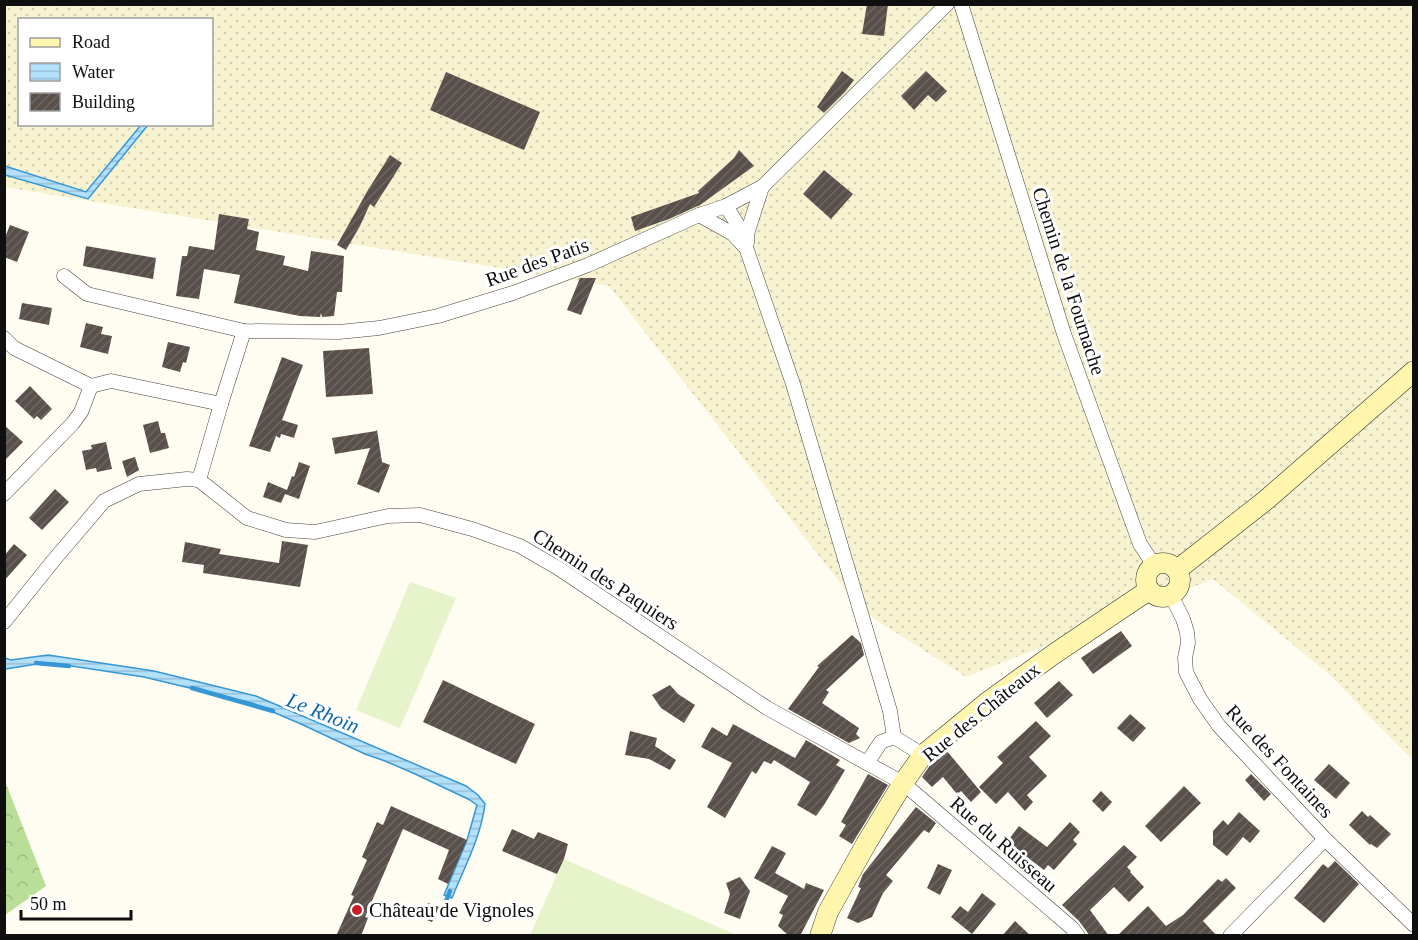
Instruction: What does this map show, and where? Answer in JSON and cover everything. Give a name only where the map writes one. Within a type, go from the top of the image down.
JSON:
[{"type":"street","name":"Rue des Patis","points":[[64,276],[87,294],[244,331],[339,332],[379,328],[438,316],[513,293],[588,266],[699,215],[726,206],[762,187],[947,4]]},
{"type":"street","name":"Chemin de la Fournache","points":[[961,4],[1064,334],[1140,544],[1154,565]]},
{"type":"street","points":[[747,249],[747,234],[762,187]]},
{"type":"street","points":[[726,206],[739,227],[793,384],[890,711],[894,737],[923,755]]},
{"type":"street","points":[[699,215],[733,234],[747,249]]},
{"type":"street","points":[[5,622],[104,501],[139,484],[199,480],[244,331]]},
{"type":"street","points":[[4,338],[14,348],[91,386],[111,381],[221,404]]},
{"type":"street","points":[[1177,570],[1260,506],[1413,371]]},
{"type":"street","points":[[4,494],[73,423],[81,412],[91,386]]},
{"type":"street","name":"Chemin des Paquiers","points":[[199,480],[247,518],[286,530],[315,532],[388,516],[420,515],[520,546],[558,568],[766,708],[903,783]]},
{"type":"street","points":[[1164,562],[1174,566],[1177,570],[1180,581],[1171,595],[1159,596],[1149,590],[1145,579],[1149,569],[1154,565],[1164,562]]},
{"type":"street","name":"Rue des Châteaux","points":[[820,936],[828,912],[866,844],[923,755],[989,701],[1149,590]]},
{"type":"street","name":"Rue des Fontaines","points":[[1171,595],[1187,632],[1186,672],[1200,699],[1219,726],[1326,839],[1413,925]]},
{"type":"street","points":[[867,763],[881,742],[894,737]]},
{"type":"street","name":"Rue du Ruisseau","points":[[903,783],[1072,928],[1078,936]]},
{"type":"street","points":[[1230,936],[1326,839]]},
{"type":"shaded area","points":[[4,5],[1413,5],[1413,761],[1330,675],[1213,579],[966,677],[862,611],[609,286],[5,187]]},
{"type":"green space","points":[[410,582],[456,598],[400,728],[356,710]]},
{"type":"green space","points":[[5,781],[46,886],[4,915]]},
{"type":"green space","points":[[564,859],[734,934],[734,935],[530,935]]},
{"type":"water","points":[[140,126],[147,126],[88,199],[5,175],[5,166],[86,192]]},
{"type":"water","points":[[48,655],[154,671],[256,696],[466,786],[485,804],[476,840],[452,898],[444,895],[467,840],[477,805],[468,799],[252,703],[144,677],[52,663],[5,669],[5,658],[11,660]]},
{"type":"building","points":[[867,4],[888,4],[884,36],[862,34]]},
{"type":"building","points":[[842,71],[854,80],[824,113],[817,107]]},
{"type":"building","points":[[926,71],[947,91],[936,102],[928,95],[914,110],[901,96]]},
{"type":"building","points":[[446,72],[540,112],[524,150],[430,110]]},
{"type":"building","points":[[739,150],[754,166],[700,205],[635,231],[631,217],[699,193],[698,191],[734,158]]},
{"type":"building","points":[[390,155],[402,163],[374,207],[370,204],[346,250],[337,245]]},
{"type":"building","points":[[824,170],[853,194],[831,219],[803,194]]},
{"type":"building","points":[[219,214],[249,219],[247,229],[259,232],[256,250],[285,256],[283,265],[308,271],[311,251],[344,256],[342,292],[337,292],[334,316],[322,317],[321,313],[320,317],[300,316],[234,303],[240,275],[204,269],[199,299],[176,296],[182,256],[187,256],[189,246],[214,250]]},
{"type":"building","points":[[10,225],[29,232],[17,262],[4,257],[4,240]]},
{"type":"building","points":[[86,246],[156,258],[153,279],[83,266]]},
{"type":"building","points":[[580,278],[596,278],[581,315],[567,310]]},
{"type":"building","points":[[22,303],[52,308],[49,325],[19,319]]},
{"type":"building","points":[[86,323],[103,327],[101,334],[112,336],[108,354],[80,347]]},
{"type":"building","points":[[168,342],[190,347],[186,363],[183,362],[180,372],[162,367]]},
{"type":"building","points":[[369,348],[373,394],[326,397],[323,351]]},
{"type":"building","points":[[282,357],[303,365],[282,420],[298,425],[294,438],[281,434],[280,438],[276,436],[270,452],[249,446]]},
{"type":"building","points":[[30,386],[52,409],[41,420],[37,416],[34,419],[15,401]]},
{"type":"building","points":[[158,421],[161,433],[165,433],[169,448],[150,453],[143,425]]},
{"type":"building","points":[[4,425],[23,442],[4,461]]},
{"type":"building","points":[[377,430],[382,462],[390,465],[379,493],[357,484],[370,448],[335,454],[332,438]]},
{"type":"building","points":[[106,442],[112,469],[97,472],[96,468],[86,470],[82,451],[92,449],[91,445]]},
{"type":"building","points":[[135,457],[139,470],[127,477],[122,461]]},
{"type":"building","points":[[299,462],[310,466],[299,499],[285,494],[281,503],[263,497],[268,482],[287,490]]},
{"type":"building","points":[[55,489],[69,502],[42,530],[29,518]]},
{"type":"building","points":[[282,541],[308,545],[300,587],[203,573],[204,565],[182,562],[185,542],[221,549],[219,554],[279,563]]},
{"type":"building","points":[[14,544],[27,555],[4,581],[4,556]]},
{"type":"building","points":[[1121,631],[1132,646],[1093,674],[1081,658]]},
{"type":"building","points":[[852,635],[861,643],[864,655],[826,690],[829,692],[822,703],[859,728],[856,734],[860,738],[849,743],[788,709],[819,667],[817,666]]},
{"type":"building","points":[[443,680],[535,724],[516,764],[423,722]]},
{"type":"building","points":[[1059,681],[1073,695],[1047,718],[1034,703]]},
{"type":"building","points":[[670,685],[678,694],[695,705],[684,723],[661,708],[652,695]]},
{"type":"building","points":[[1130,714],[1146,728],[1133,742],[1117,728]]},
{"type":"building","points":[[1036,721],[1051,736],[1029,757],[1047,776],[1027,795],[1033,802],[1025,811],[1008,792],[996,804],[979,787],[1003,763],[997,757]]},
{"type":"building","points":[[733,724],[795,758],[806,740],[840,760],[836,765],[845,770],[816,816],[797,805],[810,782],[774,760],[771,764],[764,761],[756,774],[752,771],[725,818],[707,807],[732,763],[701,747],[712,727],[727,736]]},
{"type":"building","points":[[630,731],[657,738],[655,746],[676,760],[670,770],[649,759],[625,755]]},
{"type":"building","points":[[947,751],[981,792],[971,802],[961,791],[957,794],[943,777],[932,787],[922,777],[931,764]]},
{"type":"building","points":[[1329,764],[1350,783],[1336,799],[1314,780]]},
{"type":"building","points":[[868,774],[888,785],[852,844],[839,836],[846,825],[841,822]]},
{"type":"building","points":[[1251,774],[1271,794],[1264,801],[1245,780]]},
{"type":"building","points":[[1184,786],[1201,803],[1161,842],[1145,826]]},
{"type":"building","points":[[1101,791],[1112,802],[1103,812],[1092,801]]},
{"type":"building","points":[[391,806],[467,840],[448,884],[438,879],[449,850],[403,829],[365,917],[368,918],[361,936],[336,936],[367,860],[362,857],[377,822],[383,825]]},
{"type":"building","points":[[916,807],[936,823],[929,833],[924,830],[886,875],[893,881],[883,893],[872,917],[858,923],[847,918],[861,888],[858,887],[863,874]]},
{"type":"building","points":[[1362,811],[1368,817],[1370,815],[1391,834],[1377,848],[1370,845],[1349,825]]},
{"type":"building","points":[[1239,812],[1260,831],[1250,843],[1243,837],[1227,856],[1213,845],[1213,831],[1223,820],[1228,825]]},
{"type":"building","points":[[1070,822],[1080,832],[1073,840],[1077,844],[1054,870],[1048,865],[1044,870],[1007,842],[1019,826],[1047,847]]},
{"type":"building","points":[[512,829],[534,839],[538,832],[568,844],[557,874],[502,851]]},
{"type":"building","points":[[1124,845],[1137,857],[1127,867],[1144,887],[1129,902],[1114,887],[1090,910],[1109,936],[1090,936],[1079,921],[1062,905]]},
{"type":"building","points":[[772,846],[786,853],[775,873],[804,889],[806,883],[824,890],[800,936],[789,936],[778,926],[783,915],[779,913],[788,896],[754,878]]},
{"type":"building","points":[[1335,861],[1359,884],[1324,923],[1294,898],[1323,864],[1328,868]]},
{"type":"building","points":[[938,864],[952,870],[940,895],[927,888]]},
{"type":"building","points":[[740,877],[750,891],[740,919],[724,913],[730,894],[726,883]]},
{"type":"building","points":[[1226,878],[1236,888],[1203,921],[1217,936],[1117,936],[1148,906],[1166,926],[1183,915],[1218,879],[1222,882]]},
{"type":"building","points":[[982,893],[996,904],[972,934],[951,917],[960,906],[968,912]]},
{"type":"building","points":[[428,903],[439,907],[432,922],[421,918]]},
{"type":"building","points":[[1015,921],[1031,936],[1002,936]]},
{"type":"waterway","name":"Le Rhoin","points":[[36,663],[69,666]]},
{"type":"waterway","name":"Le Rhoin","points":[[192,688],[273,711]]},
{"type":"waterway","name":"Le Rhoin","points":[[441,914],[450,891]]},
{"type":"place","name":"Château de Vignoles","points":[[357,910]]}]
